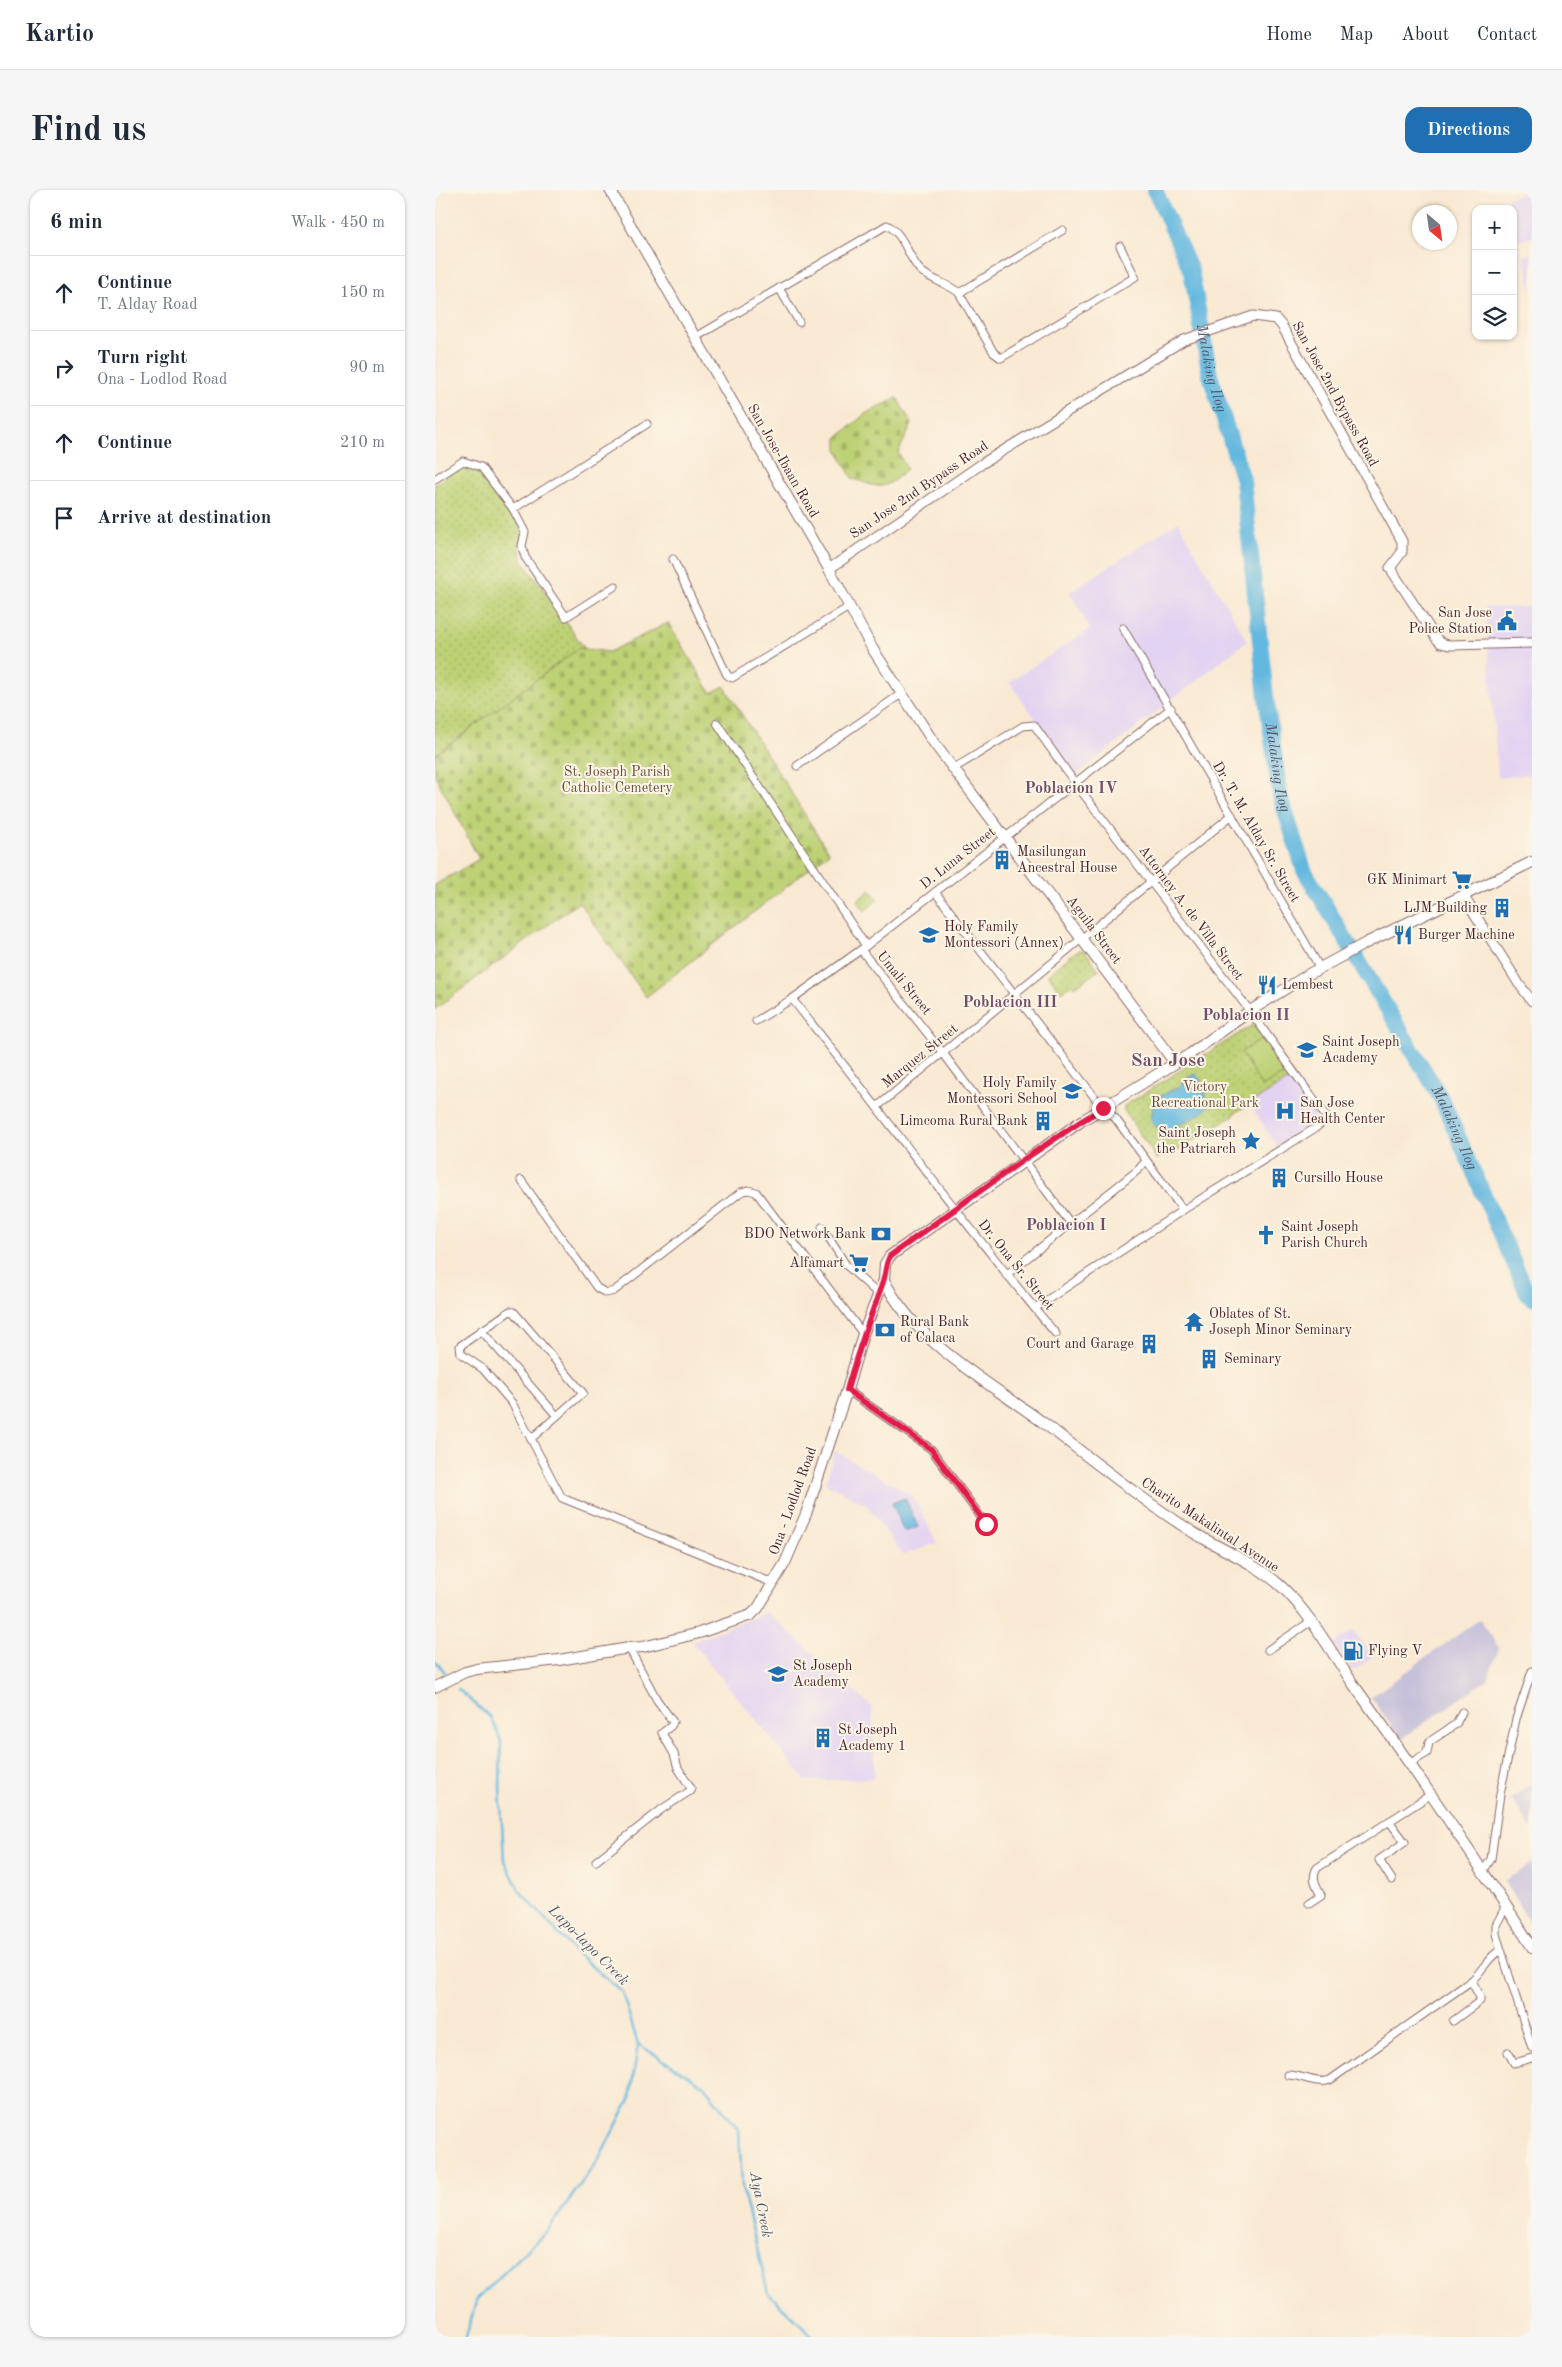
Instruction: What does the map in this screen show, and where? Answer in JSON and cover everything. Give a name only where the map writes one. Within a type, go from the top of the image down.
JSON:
[{"type":"main road","name":"San Jose-Ibaan Road","points":[[610,190],[829,569],[871,648],[934,743]]},
{"type":"main road","name":"Aguila Street","points":[[934,743],[1083,938],[1175,1063]]},
{"type":"main road","name":"Ona - Lodlod Road","points":[[435,1687],[465,1672],[477,1669],[559,1660],[643,1647],[689,1635],[751,1615],[758,1608],[785,1563],[805,1514],[847,1390],[863,1334],[883,1280],[885,1264],[890,1256],[1023,1160],[1320,968],[1366,943],[1532,862]]},
{"type":"main road","name":"Charito Makalintal Avenue","points":[[883,1280],[903,1311],[957,1362],[1011,1399],[1143,1499],[1196,1534],[1258,1569],[1281,1587],[1310,1622],[1506,1906],[1532,1947]]},
{"type":"street","points":[[696,337],[887,225],[895,230],[923,273],[959,293],[994,353],[1001,358],[1135,277],[1120,246]]},
{"type":"street","points":[[959,293],[1063,230]]},
{"type":"street","points":[[779,288],[799,322]]},
{"type":"street","name":"San Jose 2nd Bypass Road","points":[[829,569],[983,462],[1184,340],[1235,321],[1253,316],[1266,316],[1276,319],[1282,326],[1401,541],[1402,552],[1390,568],[1436,638],[1449,645],[1532,643]]},
{"type":"street","points":[[513,509],[647,424]]},
{"type":"street","points":[[435,479],[463,460],[481,467],[513,509],[525,532],[523,546],[525,557],[566,617],[615,586]]},
{"type":"street","points":[[673,559],[727,675],[732,678],[849,607]]},
{"type":"street","name":"Dr. T. M. Alday Sr. Street","points":[[1123,628],[1320,968]]},
{"type":"street","points":[[797,766],[901,694]]},
{"type":"street","name":"D. Luna Street","points":[[756,1021],[792,999],[864,948],[1171,708]]},
{"type":"street","name":"Umali Street","points":[[717,724],[864,948],[1071,1224]]},
{"type":"street","name":"Attorney A. de Villa Street","points":[[953,768],[1023,726],[1035,725],[1075,783],[1251,1011],[1327,1118],[1317,1127],[1183,1210]]},
{"type":"street","name":"Marquez Street","points":[[877,1106],[1016,994],[1232,815]]},
{"type":"street","points":[[935,892],[1103,1108],[1115,1118],[1183,1210],[1035,1308]]},
{"type":"street","points":[[1463,897],[1532,1001]]},
{"type":"street","name":"Dr. Ona Sr. Street","points":[[792,999],[877,1106],[954,1209],[1056,1334]]},
{"type":"street","points":[[1007,1276],[1138,1170],[1146,1161]]},
{"type":"street","points":[[521,1180],[597,1288],[606,1292],[614,1291],[741,1192],[747,1190],[756,1192],[863,1334]]},
{"type":"street","points":[[822,1227],[846,1265],[877,1294]]},
{"type":"street","points":[[531,1438],[581,1397],[583,1390],[514,1312],[505,1313],[460,1346],[461,1354],[483,1369],[512,1403],[562,1498],[773,1584]]},
{"type":"street","points":[[481,1330],[557,1416]]},
{"type":"street","points":[[847,1390],[931,1449],[986,1524]]},
{"type":"street","points":[[1267,1650],[1310,1622]]},
{"type":"street","points":[[595,1861],[661,1809],[691,1791],[678,1768],[674,1754],[663,1732],[673,1722],[657,1700],[629,1648]]},
{"type":"street","points":[[1482,1873],[1491,1859],[1500,1794],[1516,1719],[1532,1671]]},
{"type":"street","points":[[1409,1764],[1427,1753],[1429,1742],[1456,1724],[1462,1712]]},
{"type":"street","points":[[1309,1903],[1321,1895],[1313,1875],[1317,1868],[1430,1795]]},
{"type":"street","points":[[1389,1821],[1405,1842],[1379,1860],[1392,1880]]},
{"type":"street","points":[[1506,1906],[1496,1925],[1499,1950],[1532,2048]]},
{"type":"street","points":[[1288,2076],[1303,2076],[1321,2082],[1330,2080],[1471,1981],[1481,1972],[1491,1956],[1499,1950]]},
{"type":"street","points":[[1453,2021],[1480,2001],[1480,1996],[1471,1981]]},
{"type":"street","points":[[1508,2052],[1515,2063],[1532,2058]]},
{"type":"shaded area","points":[[1532,191],[1532,237],[1519,241],[1517,234],[1517,205],[1509,205],[1507,198]]},
{"type":"shaded area","points":[[1532,254],[1532,291],[1523,256]]},
{"type":"shaded area","points":[[1178,522],[1247,641],[1076,775],[1009,682],[1090,629],[1070,592]]},
{"type":"shaded area","points":[[1485,607],[1532,607],[1532,774],[1498,778]]},
{"type":"shaded area","name":"San Jose Health Center","points":[[1294,1077],[1314,1108],[1317,1118],[1277,1147],[1250,1104]]},
{"type":"shaded area","points":[[835,1451],[913,1496],[937,1543],[903,1555],[866,1504],[825,1483]]},
{"type":"shaded area","name":"St Joseph Academy","points":[[767,1612],[872,1707],[875,1778],[806,1781],[692,1642]]},
{"type":"shaded area","points":[[1480,1619],[1499,1648],[1487,1680],[1401,1739],[1371,1697]]},
{"type":"shaded area","name":"Flying V","points":[[1353,1630],[1372,1657],[1353,1671],[1333,1644]]},
{"type":"shaded area","points":[[1532,1783],[1532,1830],[1511,1798]]},
{"type":"shaded area","points":[[1532,1863],[1532,1927],[1505,1881]]},
{"type":"green space","points":[[897,398],[912,424],[898,453],[907,469],[893,481],[882,486],[876,486],[852,478],[837,450],[837,438],[865,414]]},
{"type":"green space","points":[[470,465],[478,468],[510,510],[523,531],[520,549],[522,560],[585,649],[435,755],[435,484],[459,468]]},
{"type":"green space","name":"St. Joseph Parish Catholic Cemetery","points":[[668,623],[711,693],[724,686],[829,853],[646,997],[579,902],[435,1009],[435,885],[479,859],[435,775],[435,755],[579,648],[609,652]]},
{"type":"green space","points":[[870,890],[878,899],[865,911],[857,901]]},
{"type":"green space","points":[[1085,951],[1099,970],[1075,987],[1073,984],[1061,992],[1048,975],[1075,952]]},
{"type":"green space","name":"Victory Recreational Park","points":[[1254,1024],[1294,1077],[1176,1151],[1174,1148],[1157,1159],[1124,1111],[1124,1106]]},
{"type":"green space","points":[[1264,1038],[1285,1073],[1262,1087],[1241,1052]]},
{"type":"water","points":[[1194,1074],[1198,1076],[1204,1088],[1208,1106],[1206,1109],[1174,1128],[1163,1130],[1158,1128],[1151,1119],[1154,1104],[1159,1097],[1182,1085],[1186,1079]]},
{"type":"water","points":[[905,1498],[918,1527],[904,1532],[892,1503]]},
{"type":"waterway","name":"Malaking Ilog","points":[[1155,190],[1191,271],[1210,375],[1243,480],[1266,698],[1280,795],[1304,870],[1441,1098],[1528,1295],[1532,1298]]},
{"type":"waterway","name":"Lapo-lapo Creek","points":[[435,1661],[445,1672]]},
{"type":"waterway","name":"Lapo-lapo Creek","points":[[458,1689],[491,1718],[501,1741],[500,1788],[504,1859],[519,1890],[576,1953],[622,1992],[638,2044],[630,2099],[598,2160],[547,2231],[477,2299],[466,2337]]},
{"type":"waterway","name":"Aya Creek","points":[[638,2044],[703,2085],[739,2130],[742,2187],[768,2293],[814,2337]]},
{"type":"place","name":"San Jose Police Station","points":[[1507,621]]},
{"type":"place","name":"Masilungan Ancestral House","points":[[1002,860]]},
{"type":"place","name":"GK Minimart","points":[[1462,880]]},
{"type":"place","name":"LJM Building","points":[[1502,908]]},
{"type":"place","name":"Holy Family Montessori (Annex)","points":[[929,935]]},
{"type":"place","name":"Burger Machine","points":[[1403,935]]},
{"type":"place","name":"Lembest","points":[[1267,985]]},
{"type":"place","name":"Saint Joseph Academy","points":[[1307,1050]]},
{"type":"place","name":"Holy Family Montessori School","points":[[1072,1091]]},
{"type":"place","name":"San Jose Health Center","points":[[1285,1111]]},
{"type":"place","name":"Limcoma Rural Bank","points":[[1043,1121]]},
{"type":"place","name":"Saint Joseph the Patriarch","points":[[1251,1141]]},
{"type":"place","name":"Cursillo House","points":[[1279,1178]]},
{"type":"place","name":"BDO Network Bank","points":[[881,1234]]},
{"type":"place","name":"Saint Joseph Parish Church","points":[[1266,1235]]},
{"type":"place","name":"Alfamart","points":[[859,1263]]},
{"type":"place","name":"Oblates of St. Joseph Minor Seminary","points":[[1194,1322]]},
{"type":"place","name":"Rural Bank of Calaca","points":[[885,1330]]},
{"type":"place","name":"Court and Garage","points":[[1149,1344]]},
{"type":"place","name":"Seminary","points":[[1209,1359]]},
{"type":"place","name":"Flying V","points":[[1353,1651]]},
{"type":"place","name":"St Joseph Academy","points":[[778,1674]]},
{"type":"place","name":"St Joseph Academy 1","points":[[823,1738]]},
{"type":"district","name":"Poblacion IV","points":[[1071,789]]},
{"type":"district","name":"Poblacion III","points":[[1010,1003]]},
{"type":"district","name":"Poblacion II","points":[[1246,1016]]},
{"type":"district","name":"San Jose","points":[[1168,1061]]},
{"type":"district","name":"Poblacion I","points":[[1066,1226]]},
{"type":"route","points":[[986,1524],[939,1457],[931,1449],[847,1390],[854,1364],[883,1280],[885,1264],[890,1256],[899,1247],[1023,1160],[1103,1108]]}]
